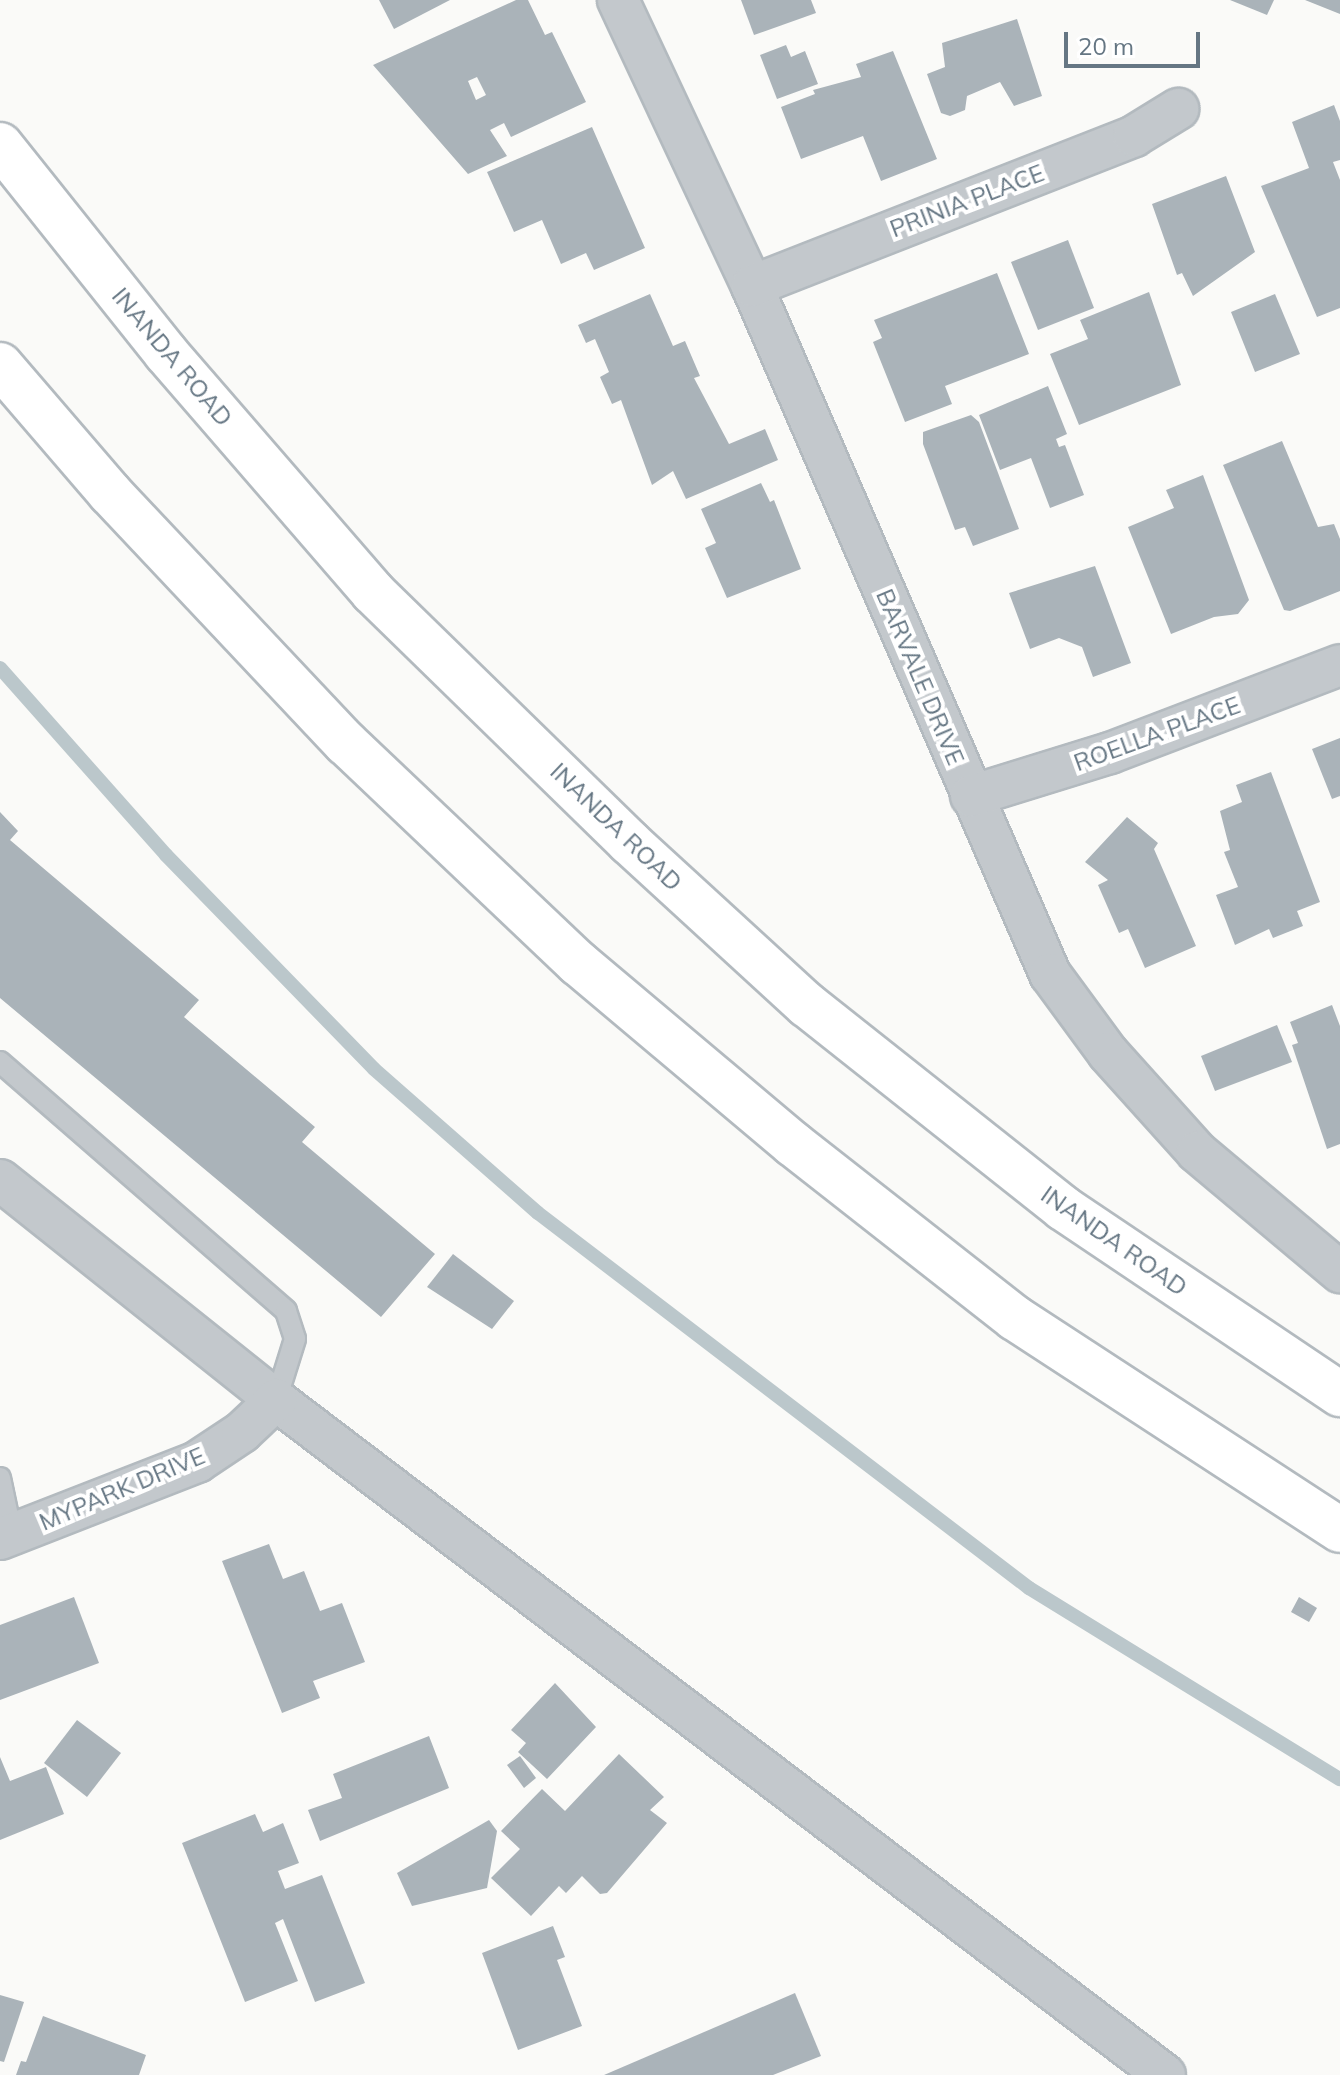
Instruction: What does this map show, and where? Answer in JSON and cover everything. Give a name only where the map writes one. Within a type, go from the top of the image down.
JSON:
[{"type":"main road","name":"INANDA ROAD","points":[[0,145],[166,353],[373,592],[629,842],[807,1005],[1063,1208],[1340,1394]]},
{"type":"main road","points":[[0,365],[110,493],[346,743],[578,963],[793,1144],[1015,1318],[1340,1530]]},
{"type":"street","name":"BARVALE DRIVE","points":[[618,0],[752,286],[1050,974],[1108,1053],[1197,1152],[1340,1272]]},
{"type":"street","name":"PRINIA PLACE","points":[[752,286],[1134,136],[1178,109]]},
{"type":"street","name":"ROELLA PLACE","points":[[971,796],[1110,753],[1340,665]]},
{"type":"street","points":[[0,1180],[276,1400],[1165,2075]]},
{"type":"street","name":"MYPARK DRIVE","points":[[6,1537],[197,1462],[276,1400]]},
{"type":"lane","points":[[0,1062],[286,1311],[295,1339],[276,1400]]},
{"type":"lane","points":[[0,1478],[6,1537]]},
{"type":"building","points":[[379,0],[450,0],[394,29]]},
{"type":"building","points":[[516,0],[528,0],[545,35],[552,32],[586,102],[511,137],[504,123],[490,130],[507,156],[468,174],[373,65]],"holes":[[[477,77],[486,95],[476,100],[468,81]]]},
{"type":"building","points":[[741,0],[811,0],[816,13],[754,35]]},
{"type":"building","points":[[1230,0],[1274,0],[1267,15]]},
{"type":"building","points":[[1305,0],[1340,0],[1340,14]]},
{"type":"building","points":[[1017,19],[1042,96],[1014,106],[1000,82],[967,96],[965,110],[950,116],[941,113],[927,74],[945,67],[942,43]]},
{"type":"building","points":[[786,45],[791,57],[805,51],[818,84],[777,99],[760,55]]},
{"type":"building","points":[[893,51],[937,159],[881,181],[863,136],[801,159],[781,107],[815,94],[813,90],[861,77],[856,64]]},
{"type":"building","points":[[1334,105],[1340,121],[1340,160],[1333,162],[1340,180],[1340,308],[1317,317],[1261,186],[1309,168],[1292,122]]},
{"type":"building","points":[[592,127],[645,248],[594,270],[586,253],[561,264],[542,220],[514,232],[487,172]]},
{"type":"building","points":[[1226,176],[1255,252],[1193,296],[1182,273],[1177,275],[1152,204]]},
{"type":"building","points":[[1068,240],[1094,308],[1038,330],[1011,262]]},
{"type":"building","points":[[997,273],[1029,354],[945,386],[952,404],[905,422],[873,342],[882,338],[874,320]]},
{"type":"building","points":[[1149,292],[1181,385],[1079,425],[1050,354],[1088,339],[1080,320]]},
{"type":"building","points":[[650,294],[673,346],[685,341],[700,376],[694,378],[729,444],[765,429],[778,460],[686,499],[673,471],[652,485],[621,400],[612,404],[600,377],[609,372],[595,339],[586,343],[578,325]]},
{"type":"building","points":[[1275,294],[1300,354],[1255,372],[1231,312]]},
{"type":"building","points":[[1048,386],[1067,434],[1056,439],[1059,447],[1065,445],[1084,495],[1050,508],[1031,458],[1000,470],[979,415]]},
{"type":"building","points":[[971,415],[979,422],[1019,529],[973,546],[965,527],[955,530],[923,444],[923,432]]},
{"type":"building","points":[[1282,441],[1318,527],[1334,524],[1340,539],[1340,591],[1290,611],[1284,610],[1223,465]]},
{"type":"building","points":[[1203,475],[1249,600],[1238,614],[1214,617],[1171,634],[1128,527],[1174,508],[1166,490]]},
{"type":"building","points":[[761,483],[770,502],[774,500],[801,569],[727,598],[705,548],[716,543],[701,509]]},
{"type":"building","points":[[1095,566],[1131,663],[1093,677],[1082,647],[1059,638],[1030,649],[1009,593]]},
{"type":"building","points":[[1340,738],[1340,796],[1332,799],[1312,749]]},
{"type":"building","points":[[1271,772],[1320,902],[1297,911],[1303,926],[1273,938],[1269,929],[1235,945],[1216,895],[1238,887],[1224,852],[1230,850],[1220,811],[1242,802],[1236,785]]},
{"type":"building","points":[[0,812],[18,831],[10,840],[199,1000],[184,1017],[315,1127],[302,1142],[435,1254],[381,1317],[0,998]]},
{"type":"building","points":[[1127,817],[1158,843],[1154,849],[1196,946],[1145,968],[1128,929],[1119,933],[1098,885],[1108,880],[1085,862]]},
{"type":"building","points":[[1332,1005],[1340,1026],[1340,1144],[1327,1149],[1292,1045],[1298,1043],[1290,1022]]},
{"type":"building","points":[[1277,1025],[1292,1062],[1215,1091],[1201,1056]]},
{"type":"building","points":[[453,1254],[514,1301],[492,1329],[427,1287]]},
{"type":"building","points":[[269,1544],[283,1579],[304,1571],[320,1611],[342,1603],[365,1662],[313,1681],[320,1698],[282,1713],[222,1561]]},
{"type":"building","points":[[74,1597],[99,1663],[0,1700],[0,1625]]},
{"type":"building","points":[[1299,1597],[1317,1608],[1309,1622],[1291,1612]]},
{"type":"building","points":[[555,1683],[596,1727],[547,1779],[518,1752],[526,1743],[511,1730]]},
{"type":"building","points":[[77,1720],[121,1753],[87,1797],[44,1763]]},
{"type":"building","points":[[429,1736],[449,1788],[320,1841],[308,1810],[342,1798],[333,1774]]},
{"type":"building","points":[[619,1754],[664,1797],[650,1810],[667,1823],[607,1893],[600,1894],[582,1876],[566,1893],[559,1886],[531,1916],[491,1878],[520,1849],[501,1831],[542,1789],[565,1811]]},
{"type":"building","points":[[520,1756],[536,1778],[524,1788],[507,1765]]},
{"type":"building","points":[[0,1757],[10,1781],[46,1767],[64,1814],[0,1840]]},
{"type":"building","points":[[255,1814],[263,1832],[283,1823],[299,1863],[278,1871],[285,1889],[322,1875],[365,1983],[315,2002],[283,1919],[275,1923],[298,1981],[245,2002],[182,1843]]},
{"type":"building","points":[[489,1820],[497,1831],[487,1888],[412,1906],[397,1873]]},
{"type":"building","points":[[553,1926],[565,1957],[557,1960],[582,2026],[518,2050],[482,1953]]},
{"type":"building","points":[[795,1993],[821,2056],[773,2075],[604,2075]]},
{"type":"building","points":[[0,1995],[24,2002],[4,2062],[0,2061]]},
{"type":"building","points":[[43,2016],[146,2055],[139,2075],[16,2075],[21,2061],[26,2062]]},
{"type":"waterway","points":[[0,668],[166,855],[374,1069],[538,1213],[1029,1588],[1340,1779]]}]
